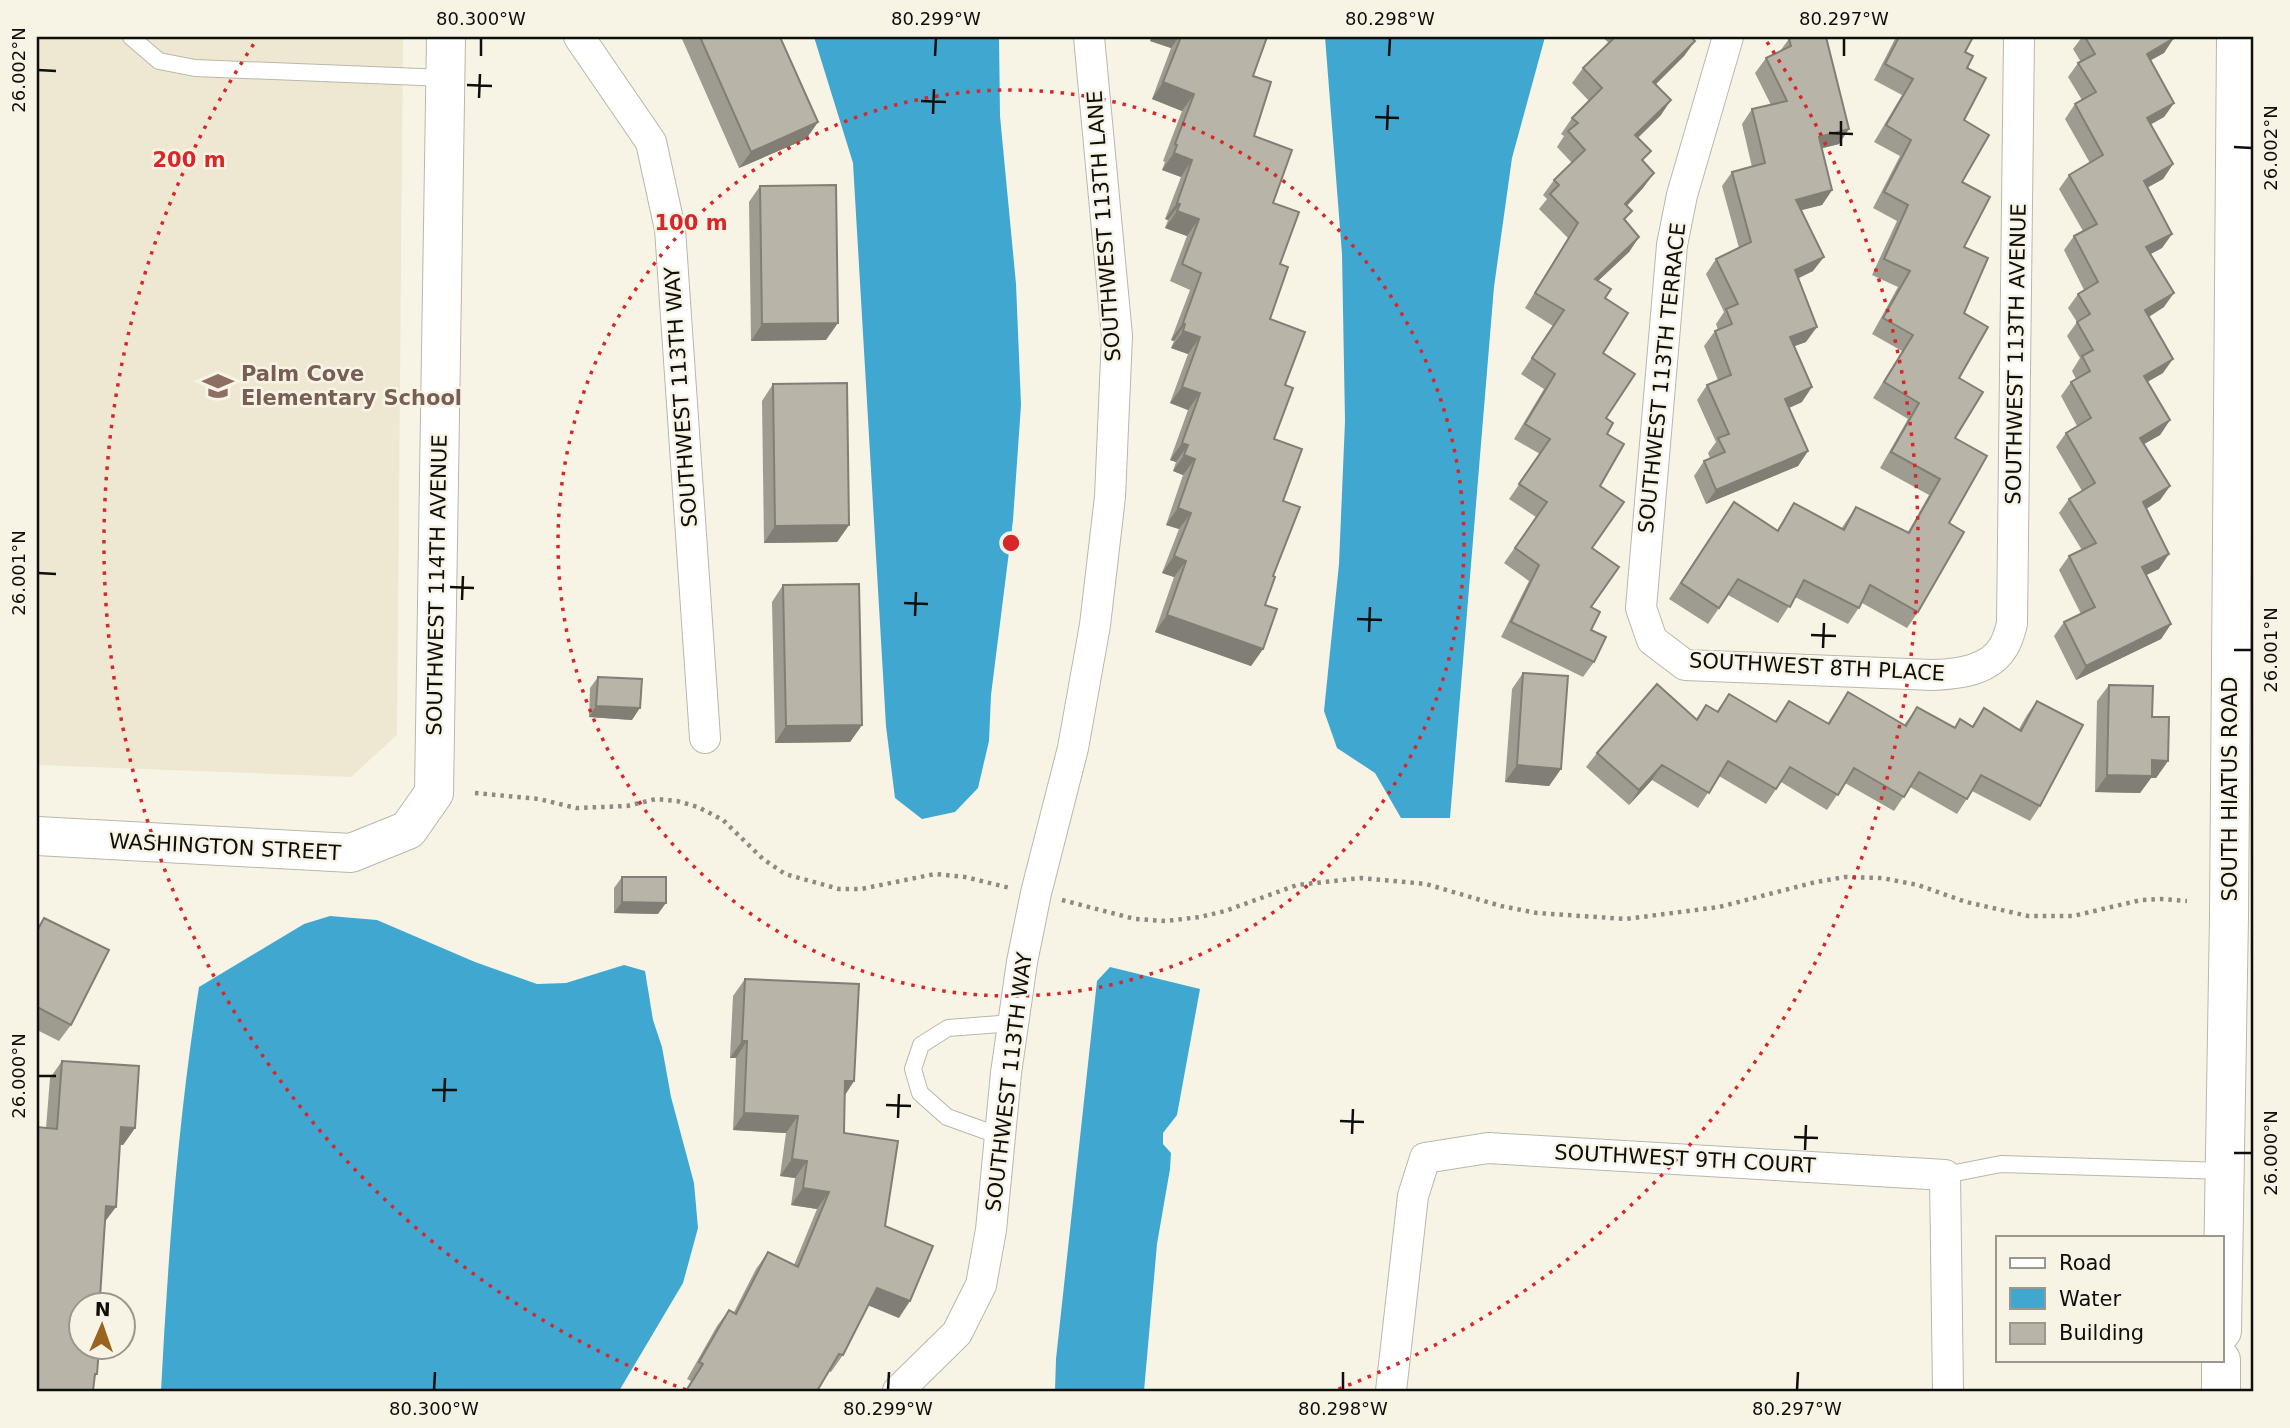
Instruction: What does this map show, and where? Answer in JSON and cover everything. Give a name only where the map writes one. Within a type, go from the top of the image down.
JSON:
[{"type":"main road","name":"SOUTHWEST 114TH AVENUE","points":[[408,830],[434,793],[446,37]]},
{"type":"main road","name":"SOUTH HIATUS ROAD","points":[[2223,1236],[2224,1171],[2241,916],[2236,37]]},
{"type":"main road","name":"WASHINGTON STREET","points":[[37,836],[351,853],[408,830]]},
{"type":"main road","points":[[2221,1362],[2221,1391]]},
{"type":"street","name":"SOUTHWEST 113TH WAY","points":[[579,37],[651,142],[670,229],[705,738]]},
{"type":"street","name":"SOUTHWEST 113TH LANE","points":[[1073,748],[1095,625],[1110,497],[1116,336],[1089,37]]},
{"type":"street","name":"SOUTHWEST 113TH TERRACE","points":[[1651,639],[1641,608],[1672,245],[1682,195],[1728,37]]},
{"type":"street","name":"SOUTHWEST 113TH AVENUE","points":[[1987,663],[2004,647],[2012,624],[2019,37]]},
{"type":"street","name":"SOUTHWEST 8TH PLACE","points":[[1651,639],[1685,665],[1933,676],[1962,673],[1987,663]]},
{"type":"street","name":"SOUTHWEST 113TH WAY","points":[[898,1391],[957,1333],[981,1285],[991,1230],[1022,962],[1036,893],[1073,748]]},
{"type":"street","name":"SOUTHWEST 9TH COURT","points":[[1391,1391],[1413,1196],[1425,1158],[1488,1148],[1945,1175]]},
{"type":"street","points":[[1945,1175],[1948,1391]]},
{"type":"lane","points":[[131,37],[159,61],[195,68],[444,78]]},
{"type":"lane","points":[[1000,1136],[947,1117],[920,1093],[913,1069],[921,1045],[948,1028],[1013,1023]]},
{"type":"lane","points":[[1945,1175],[2001,1164],[2224,1171]]},
{"type":"path","points":[[475,793],[539,799],[576,808],[627,806],[656,799],[677,801],[698,807],[723,820],[763,859],[785,874],[839,889],[872,887],[935,874],[965,877],[1135,919],[1166,921],[1224,911],[1297,884],[1361,878],[1426,884],[1501,906],[1537,912],[1626,919],[1719,907],[1816,881],[1845,877],[1882,878],[1918,885],[1966,902],[2028,916],[2073,916],[2141,900],[2187,901]]},
{"type":"shaded area","name":"Palm Cove Elementary School","points":[[37,37],[403,37],[397,735],[351,777],[37,765]]},
{"type":"water","points":[[814,37],[999,37],[1000,116],[1016,284],[1021,405],[1013,520],[991,695],[989,741],[978,788],[955,812],[922,819],[895,798],[886,726],[853,163]]},
{"type":"water","points":[[1325,37],[1545,37],[1512,158],[1494,287],[1450,818],[1401,818],[1375,773],[1337,748],[1324,711],[1339,564],[1345,421],[1342,254]]},
{"type":"water","points":[[330,916],[377,920],[475,962],[537,984],[566,983],[624,965],[645,971],[653,1020],[662,1047],[671,1097],[694,1183],[698,1228],[683,1283],[619,1391],[161,1391],[175,1189],[199,987],[304,924]]},
{"type":"water","points":[[1110,967],[1200,989],[1177,1115],[1163,1133],[1163,1144],[1171,1153],[1170,1169],[1157,1244],[1144,1391],[1055,1391],[1056,1359],[1097,981]]},
{"type":"building","points":[[700,37],[780,37],[818,122],[751,152]]},
{"type":"building","points":[[1181,37],[1267,37],[1253,76],[1271,82],[1254,136],[1292,150],[1273,203],[1299,212],[1280,264],[1288,267],[1270,319],[1305,332],[1285,385],[1293,388],[1274,439],[1302,449],[1283,501],[1300,507],[1273,576],[1275,577],[1265,605],[1277,609],[1263,649],[1167,615],[1186,561],[1174,556],[1191,513],[1178,508],[1195,459],[1184,455],[1188,445],[1182,443],[1200,393],[1182,387],[1200,337],[1183,331],[1183,323],[1201,273],[1182,264],[1199,219],[1177,211],[1180,204],[1177,203],[1192,160],[1174,153],[1194,94],[1163,82]]},
{"type":"building","points":[[1615,37],[1691,37],[1695,41],[1653,82],[1671,100],[1635,135],[1651,151],[1642,160],[1654,173],[1625,204],[1632,211],[1624,219],[1639,237],[1595,279],[1611,289],[1605,298],[1628,313],[1603,353],[1635,374],[1606,418],[1613,423],[1607,434],[1624,444],[1600,486],[1624,502],[1592,548],[1619,567],[1591,607],[1600,612],[1591,630],[1606,637],[1594,662],[1511,622],[1539,565],[1515,548],[1547,502],[1519,484],[1550,439],[1525,424],[1555,374],[1532,358],[1564,310],[1535,293],[1578,223],[1550,194],[1559,185],[1554,180],[1585,150],[1568,131],[1578,123],[1572,118],[1602,88],[1583,68]]},
{"type":"building","points":[[1826,37],[1849,129],[1819,137],[1832,190],[1796,200],[1824,257],[1795,270],[1817,327],[1790,337],[1812,387],[1785,399],[1808,451],[1716,490],[1704,461],[1725,452],[1718,438],[1729,434],[1707,385],[1731,375],[1715,331],[1732,324],[1726,309],[1738,304],[1716,259],[1751,242],[1732,172],[1765,163],[1752,109],[1787,101],[1766,58],[1791,46],[1789,39]]},
{"type":"building","points":[[1899,37],[1973,37],[1965,52],[1973,56],[1967,68],[1986,78],[1964,120],[1989,135],[1962,182],[1990,197],[1964,247],[1988,258],[1964,313],[1988,327],[1959,378],[1983,392],[1955,438],[1987,456],[1949,523],[1964,532],[1918,612],[1870,585],[1859,608],[1804,580],[1790,607],[1738,579],[1719,608],[1681,583],[1734,502],[1778,531],[1794,503],[1844,530],[1856,507],[1909,533],[1940,479],[1891,452],[1919,403],[1884,382],[1913,335],[1883,318],[1910,271],[1884,259],[1908,205],[1884,192],[1911,140],[1886,125],[1913,79],[1885,64]]},
{"type":"building","points":[[2085,37],[2174,38],[2147,54],[2174,103],[2147,118],[2173,164],[2144,181],[2172,234],[2146,247],[2174,293],[2145,310],[2173,359],[2144,376],[2170,420],[2140,438],[2170,486],[2143,502],[2169,554],[2142,567],[2171,624],[2086,666],[2064,622],[2095,607],[2069,556],[2096,543],[2069,499],[2095,483],[2066,433],[2091,418],[2071,382],[2090,371],[2082,356],[2093,350],[2077,322],[2090,314],[2078,294],[2098,282],[2074,236],[2097,224],[2069,175],[2103,155],[2075,104],[2096,92],[2078,63],[2095,54]]},
{"type":"building","points":[[836,185],[838,323],[762,324],[760,186]]},
{"type":"building","points":[[847,383],[849,525],[775,526],[773,384]]},
{"type":"building","points":[[859,584],[862,725],[786,726],[783,585]]},
{"type":"building","points":[[1523,673],[1568,676],[1561,769],[1517,765]]},
{"type":"building","points":[[598,677],[642,679],[640,708],[596,706]]},
{"type":"building","points":[[1657,684],[1697,720],[1706,705],[1718,712],[1729,694],[1776,722],[1789,701],[1829,724],[1848,692],[1906,726],[1917,707],[1955,728],[1960,719],[1973,727],[1984,708],[2021,731],[2037,701],[2083,725],[2040,806],[1981,775],[1967,799],[1919,772],[1904,797],[1854,768],[1838,795],[1790,767],[1776,789],[1728,761],[1709,793],[1662,765],[1639,790],[1597,753]]},
{"type":"building","points":[[2109,685],[2153,686],[2152,717],[2169,717],[2168,761],[2152,760],[2152,776],[2107,775]]},
{"type":"building","points":[[622,877],[666,877],[666,903],[622,902]]},
{"type":"building","points":[[44,918],[109,950],[71,1025],[37,1007],[37,931]]},
{"type":"building","points":[[745,979],[859,984],[854,1081],[845,1081],[844,1133],[898,1141],[885,1226],[933,1246],[910,1301],[877,1288],[843,1355],[839,1354],[817,1391],[686,1391],[703,1364],[699,1362],[729,1310],[736,1314],[768,1252],[798,1267],[829,1192],[803,1188],[807,1161],[792,1159],[798,1116],[744,1113],[747,1041],[742,1041]]},
{"type":"building","points":[[62,1061],[139,1066],[135,1128],[121,1127],[116,1207],[106,1206],[100,1292],[66,1292],[66,1362],[98,1362],[93,1391],[37,1391],[37,1127],[57,1129]]},
{"type":"place","name":"Palm Cove Elementary School","points":[[218,386]]}]
